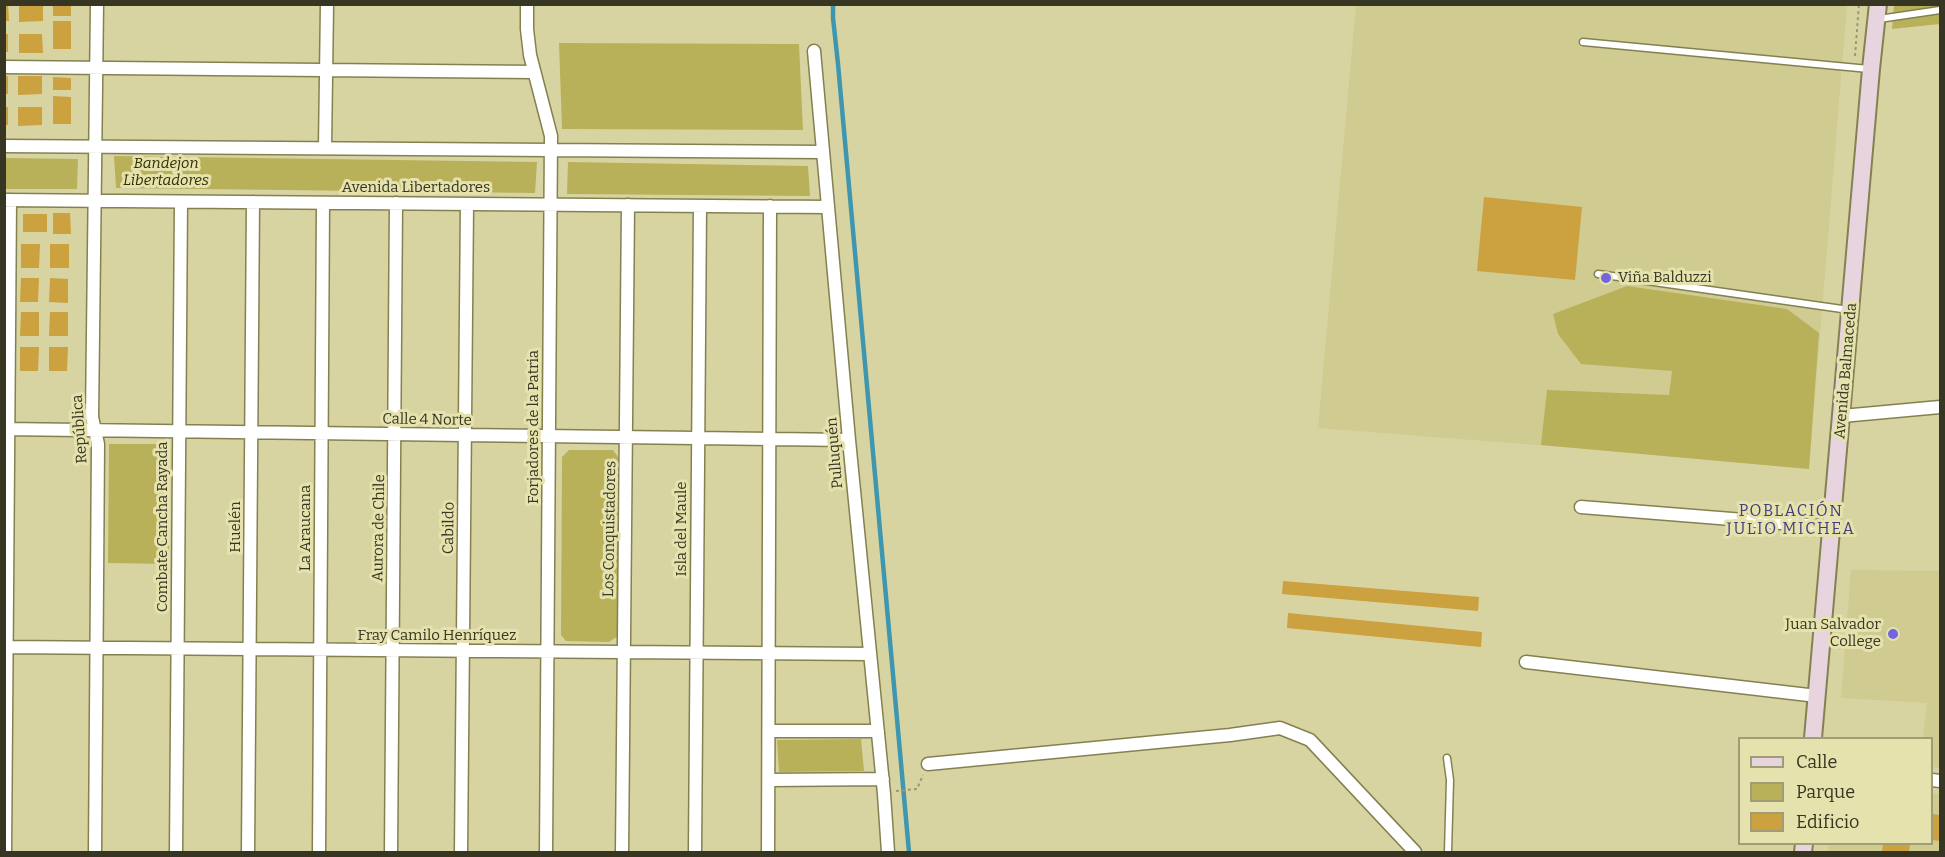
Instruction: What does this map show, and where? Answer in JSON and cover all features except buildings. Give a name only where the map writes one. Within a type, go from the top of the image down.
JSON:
[{"type":"main road","name":"Avenida Balmaceda","points":[[1813,737],[1871,69],[1878,12]]},
{"type":"street","name":"República","points":[[95,852],[98,444],[92,417],[97,4]]},
{"type":"street","points":[[325,148],[327,4]]},
{"type":"street","name":"Forjadores de la Patria","points":[[528,4],[528,41],[551,136],[546,852]]},
{"type":"street","name":"Pulluquén","points":[[814,51],[888,852]]},
{"type":"street","points":[[4,67],[534,72]]},
{"type":"street","points":[[4,146],[823,152]]},
{"type":"street","points":[[5,852],[7,200]]},
{"type":"street","name":"Avenida Libertadores","points":[[7,200],[828,207]]},
{"type":"street","name":"Combate Cancha Rayada","points":[[176,852],[181,202]]},
{"type":"street","name":"Huelén","points":[[248,852],[253,202]]},
{"type":"street","name":"La Araucana","points":[[319,852],[323,203]]},
{"type":"street","name":"Aurora de Chile","points":[[391,852],[396,203]]},
{"type":"street","name":"Cabildo","points":[[461,852],[467,204]]},
{"type":"street","name":"Los Conquistadores","points":[[621,852],[628,205]]},
{"type":"street","name":"Isla del Maule","points":[[695,852],[700,206]]},
{"type":"street","points":[[768,852],[770,206]]},
{"type":"street","points":[[1842,416],[1941,407]]},
{"type":"street","name":"Calle 4 Norte","points":[[7,429],[849,440]]},
{"type":"street","points":[[1581,507],[1832,527]]},
{"type":"street","name":"Fray Camilo Henríquez","points":[[5,647],[870,654]]},
{"type":"street","points":[[1526,662],[1817,696]]},
{"type":"street","points":[[927,764],[1280,728],[1310,740],[1415,852]]},
{"type":"street","points":[[769,731],[878,731]]},
{"type":"street","points":[[769,780],[883,779]]},
{"type":"lane","points":[[1878,12],[1941,10]]},
{"type":"lane","points":[[1583,42],[1871,69]]},
{"type":"lane","points":[[1598,274],[1851,310]]},
{"type":"lane","points":[[1447,758],[1450,780],[1448,852]]},
{"type":"path","points":[[901,790],[917,789]]},
{"type":"shaded area","points":[[1356,5],[1847,5],[1809,469],[1318,428]]},
{"type":"shaded area","name":"Juan Salvador College","points":[[1851,570],[1940,571],[1940,768],[1933,767],[1933,737],[1923,737],[1927,703],[1841,698]]},
{"type":"shaded area","points":[[1933,793],[1940,794],[1940,852],[1828,852],[1829,845],[1933,845]]},
{"type":"green space","points":[[1894,5],[1940,5],[1940,24],[1892,29]]},
{"type":"green space","points":[[559,43],[799,44],[803,130],[562,129]]},
{"type":"green space","name":"Bandejon Libertadores","points":[[114,156],[537,162],[535,193],[116,188]]},
{"type":"green space","points":[[5,158],[78,159],[77,189],[5,189]]},
{"type":"green space","points":[[568,162],[808,166],[810,196],[567,194]]},
{"type":"green space","points":[[1627,286],[1787,309],[1819,333],[1809,469],[1541,445],[1547,390],[1669,395],[1672,371],[1581,364],[1558,334],[1553,314]]},
{"type":"green space","points":[[109,444],[169,444],[169,564],[108,563]]},
{"type":"green space","points":[[569,450],[613,450],[618,457],[621,634],[609,642],[566,641],[561,635],[562,457]]},
{"type":"green space","points":[[861,739],[864,771],[779,772],[777,740]]},
{"type":"waterway","points":[[833,4],[909,852]]},
{"type":"place","name":"Viña Balduzzi","points":[[1606,278]]},
{"type":"place","name":"Juan Salvador College","points":[[1893,634]]},
{"type":"district","name":"POBLACIÓN JULIO MICHEA","points":[[1791,521]]}]
